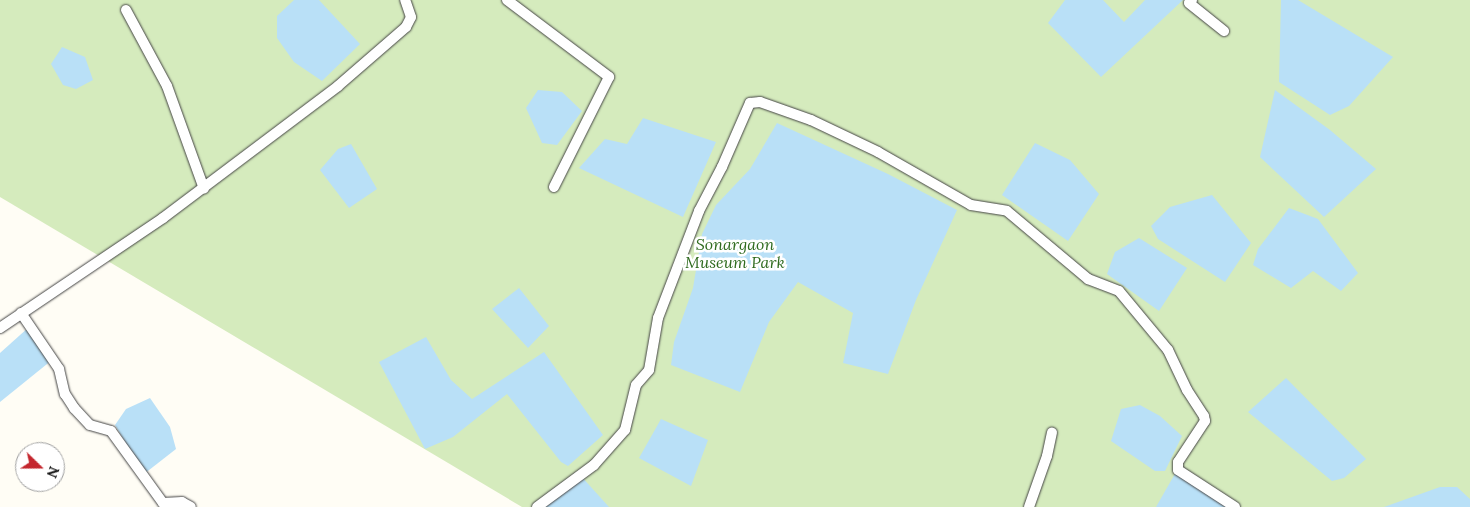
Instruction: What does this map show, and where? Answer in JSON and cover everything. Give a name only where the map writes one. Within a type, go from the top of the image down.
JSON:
[{"type":"street","points":[[0,328],[204,189],[338,86],[406,27],[411,17],[405,0]]},
{"type":"street","points":[[507,0],[609,77],[554,187]]},
{"type":"street","points":[[1192,0],[1189,3],[1224,31]]},
{"type":"street","points":[[126,10],[167,86],[204,189]]},
{"type":"street","points":[[537,507],[594,464],[625,430],[636,385],[649,370],[658,318],[699,211],[750,103],[760,102],[811,120],[878,152],[971,206],[1007,211],[1088,279],[1119,291],[1168,350],[1187,390],[1204,416],[1205,421],[1178,462],[1178,470],[1235,507]]},
{"type":"street","points":[[21,313],[60,369],[65,394],[74,408],[90,425],[111,432],[163,503],[182,502],[191,507]]},
{"type":"street","points":[[1029,507],[1047,456],[1052,433]]},
{"type":"green space","name":"Sonargaon Museum Park","points":[[0,0],[1470,0],[1470,507],[522,507],[0,197]]},
{"type":"water","points":[[294,0],[319,0],[360,44],[322,81],[294,62],[277,38],[277,16]]},
{"type":"water","points":[[1065,0],[1103,0],[1124,22],[1145,0],[1183,0],[1101,77],[1048,23]]},
{"type":"water","points":[[1281,0],[1298,0],[1393,57],[1349,106],[1330,115],[1279,82]]},
{"type":"water","points":[[62,47],[85,57],[93,80],[76,89],[63,85],[51,64]]},
{"type":"water","points":[[538,90],[562,92],[582,111],[557,145],[542,143],[526,108]]},
{"type":"water","points":[[1275,90],[1330,130],[1376,169],[1324,217],[1260,157]]},
{"type":"water","points":[[643,118],[716,142],[683,217],[579,168],[605,139],[627,144]]},
{"type":"water","points":[[777,123],[888,174],[957,210],[916,300],[888,374],[843,363],[853,313],[798,282],[769,322],[740,392],[671,365],[674,342],[693,288],[702,234],[716,205],[750,169]]},
{"type":"water","points":[[1035,143],[1070,160],[1099,194],[1068,241],[1002,195]]},
{"type":"water","points":[[351,144],[377,189],[349,208],[320,170],[338,149]]},
{"type":"water","points":[[1212,195],[1251,243],[1225,282],[1158,239],[1151,226],[1170,207]]},
{"type":"water","points":[[1289,208],[1318,219],[1358,273],[1341,291],[1313,271],[1291,288],[1253,265],[1258,249]]},
{"type":"water","points":[[1139,238],[1187,268],[1159,311],[1107,274],[1115,252]]},
{"type":"water","points":[[519,288],[549,326],[528,348],[492,309]]},
{"type":"water","points":[[29,327],[52,360],[0,402],[0,353]]},
{"type":"water","points":[[426,337],[451,380],[472,399],[544,352],[603,435],[568,466],[561,462],[507,394],[453,437],[425,449],[379,362]]},
{"type":"water","points":[[1286,378],[1366,459],[1344,478],[1332,481],[1248,412]]},
{"type":"water","points":[[150,398],[170,427],[176,449],[144,474],[115,425],[126,409]]},
{"type":"water","points":[[1140,405],[1160,416],[1182,436],[1165,471],[1155,471],[1111,441],[1121,409]]},
{"type":"water","points":[[661,419],[708,440],[691,486],[639,458]]},
{"type":"water","points":[[1176,472],[1232,507],[1156,507]]},
{"type":"water","points":[[581,476],[609,507],[540,507]]},
{"type":"water","points":[[1440,487],[1457,487],[1470,499],[1470,507],[1384,507]]}]
